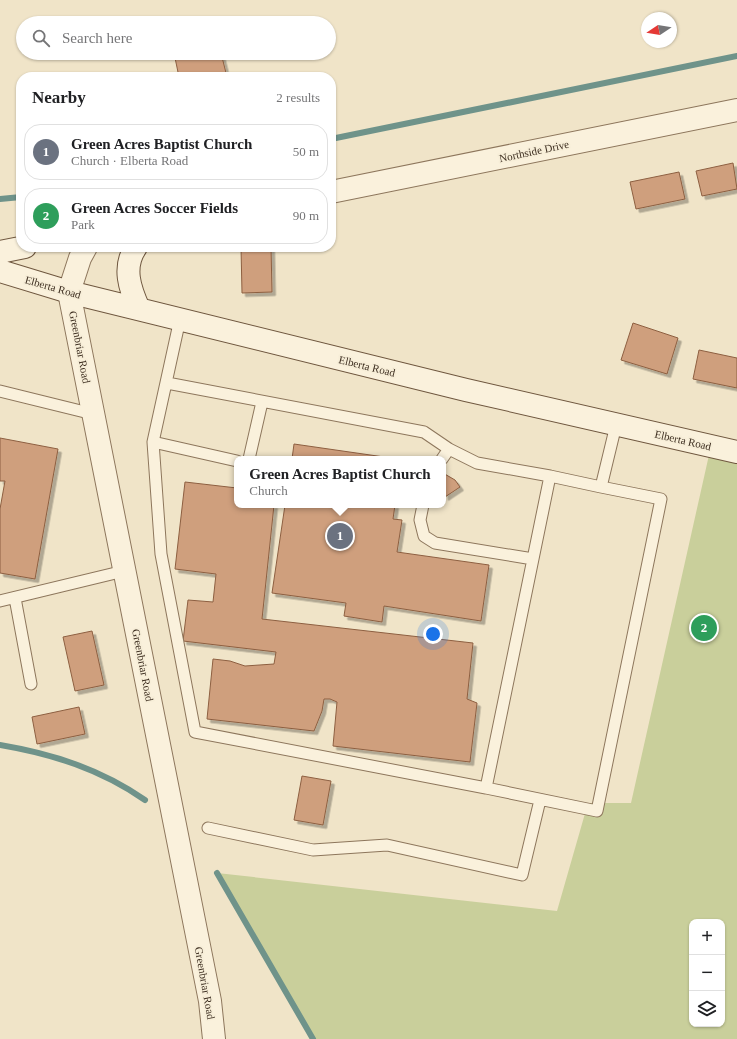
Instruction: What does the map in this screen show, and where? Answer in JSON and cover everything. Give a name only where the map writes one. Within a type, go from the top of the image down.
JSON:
[{"type":"street","name":"Northside Drive","points":[[336,191],[737,110]]},
{"type":"street","points":[[0,252],[16,249]]},
{"type":"street","points":[[69,292],[83,252]]},
{"type":"street","points":[[134,252],[128,268],[129,288],[139,309]]},
{"type":"street","name":"Elberta Road","points":[[0,271],[69,292],[180,320],[466,390],[737,452]]},
{"type":"street","name":"Greenbriar Road","points":[[69,292],[210,1001],[214,1039]]},
{"type":"lane","points":[[167,383],[424,432],[449,449],[477,463],[550,476],[661,500],[597,811],[195,732],[161,554],[153,442],[180,320]]},
{"type":"lane","points":[[0,391],[93,414]]},
{"type":"lane","points":[[250,456],[262,402]]},
{"type":"lane","points":[[601,487],[616,425]]},
{"type":"lane","points":[[153,442],[234,460]]},
{"type":"lane","points":[[444,456],[449,449]]},
{"type":"lane","points":[[486,788],[550,476]]},
{"type":"lane","points":[[422,508],[420,520],[424,536],[435,543],[533,559]]},
{"type":"lane","points":[[0,601],[124,571]]},
{"type":"lane","points":[[15,598],[31,684]]},
{"type":"lane","points":[[208,828],[313,850],[386,845],[522,875],[540,800]]},
{"type":"green space","points":[[711,446],[737,452],[737,1039],[313,1039],[217,873],[557,911],[588,803],[631,803]]},
{"type":"building","points":[[175,60],[223,60],[226,72],[178,72]]},
{"type":"building","points":[[733,163],[737,189],[702,196],[696,171]]},
{"type":"building","points":[[679,172],[685,199],[636,209],[630,182]]},
{"type":"building","points":[[241,252],[271,252],[272,292],[242,293]]},
{"type":"building","points":[[633,323],[678,338],[667,374],[621,360]]},
{"type":"building","points":[[699,350],[737,358],[737,388],[693,379]]},
{"type":"building","points":[[0,438],[58,449],[35,579],[0,573],[0,509],[5,481],[0,481]]},
{"type":"building","points":[[294,444],[377,456],[292,456]]},
{"type":"building","points":[[446,475],[455,480],[460,487],[446,496]]},
{"type":"building","points":[[185,482],[234,488],[234,508],[274,508],[262,619],[473,643],[467,699],[477,703],[470,762],[333,746],[337,702],[330,699],[324,699],[322,711],[314,731],[207,719],[213,659],[230,661],[245,666],[274,664],[276,652],[183,641],[188,600],[213,602],[216,574],[175,569]]},
{"type":"building","points":[[285,508],[395,508],[393,519],[402,520],[397,552],[489,565],[481,621],[384,606],[382,622],[344,616],[346,603],[272,593]]},
{"type":"building","points":[[92,631],[104,685],[75,691],[63,637]]},
{"type":"building","points":[[79,707],[85,734],[37,744],[32,717]]},
{"type":"building","points":[[302,776],[331,781],[323,825],[294,820]]},
{"type":"waterway","points":[[336,138],[737,56]]},
{"type":"waterway","points":[[0,199],[16,197]]},
{"type":"waterway","points":[[0,745],[39,753],[76,764],[111,780],[145,800]]},
{"type":"waterway","points":[[217,873],[313,1039]]},
{"type":"place","name":"Green Acres Baptist Church","points":[[340,536]]},
{"type":"place","name":"Green Acres Soccer Fields","points":[[704,628]]}]
